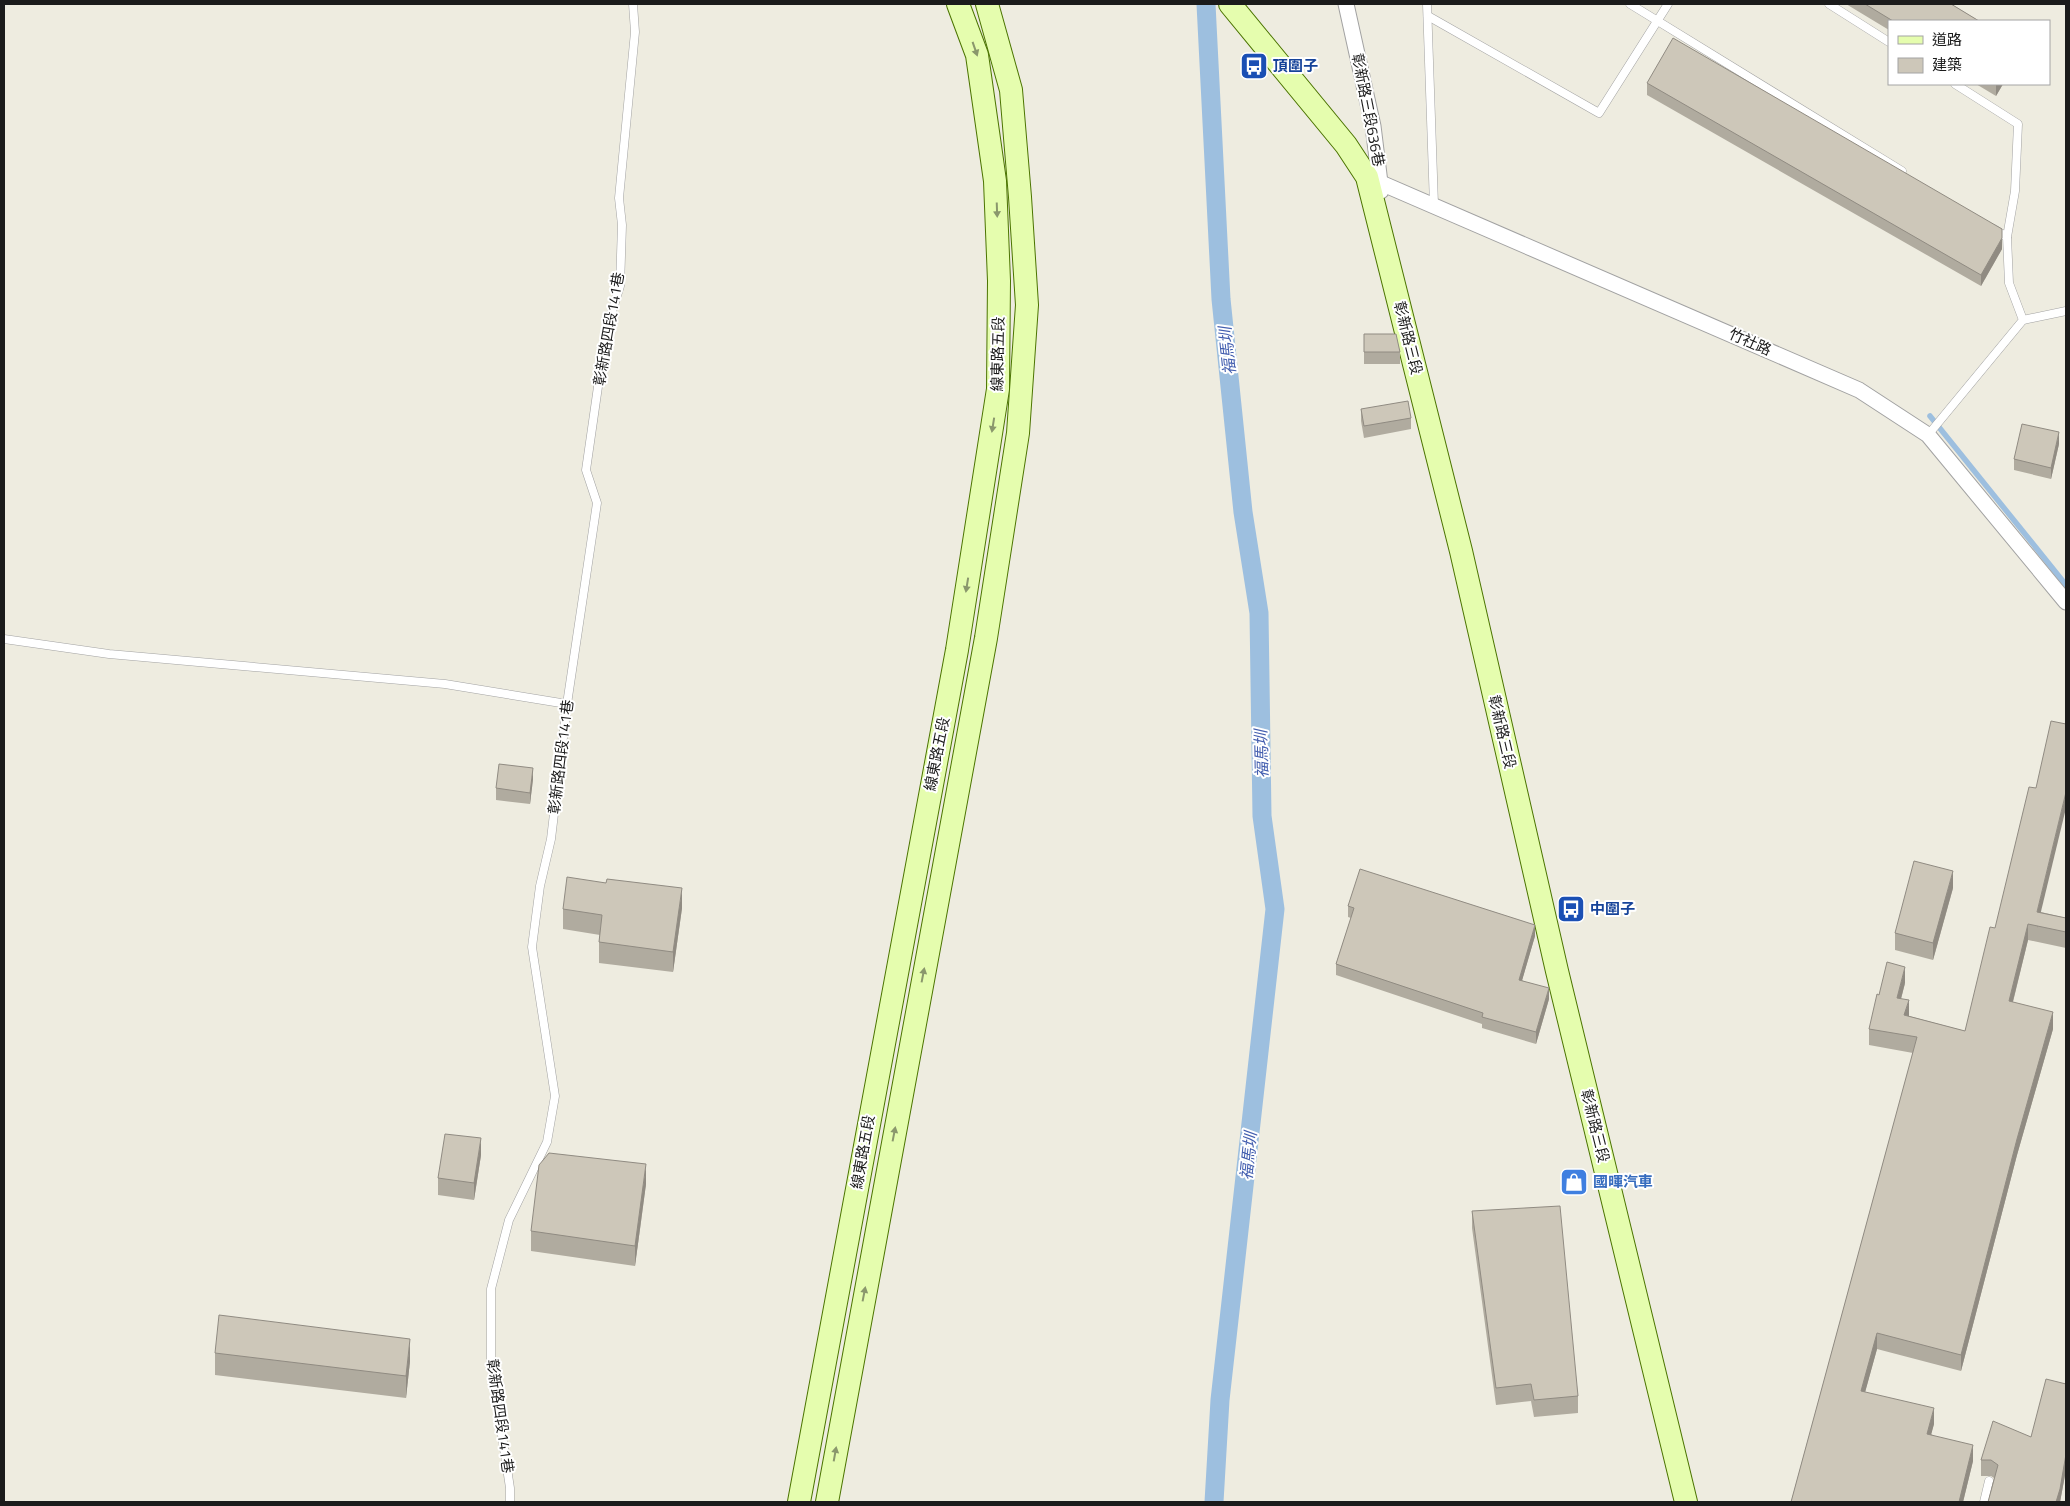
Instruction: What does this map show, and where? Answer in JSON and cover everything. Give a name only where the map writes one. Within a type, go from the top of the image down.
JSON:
[{"type":"main road","name":"線東路五段","points":[[799,1502],[957,650],[998,389],[999,281],[996,181],[977,54],[958,4]]},
{"type":"main road","name":"線東路五段","points":[[827,1502],[986,638],[1018,433],[1027,305],[1020,197],[1011,90],[987,4]]},
{"type":"main road","name":"彰新路三段","points":[[1230,4],[1374,181],[1378,217],[1461,551],[1557,971],[1686,1502]]},
{"type":"street","name":"彰新路三段636巷","points":[[1346,4],[1373,126],[1374,181]]},
{"type":"street","name":"竹社路","points":[[1374,181],[1434,205],[1860,390],[1928,435],[2066,602]]},
{"type":"lane","name":"彰新路四段141巷","points":[[510,1502],[510,1488],[491,1363],[491,1289],[509,1220],[547,1142],[554,1096],[532,947],[540,886],[551,839],[567,704],[597,504],[586,470],[606,331],[620,286],[622,225],[619,198],[634,32],[633,4]]},
{"type":"lane","points":[[1427,4],[1434,205]]},
{"type":"lane","points":[[1630,4],[1908,175]]},
{"type":"lane","points":[[1428,16],[1599,113],[1668,4]]},
{"type":"lane","points":[[1829,4],[1888,41]]},
{"type":"lane","points":[[1957,85],[2018,124],[2015,191],[2008,237],[2009,284],[2023,320]]},
{"type":"lane","points":[[1982,222],[2008,237]]},
{"type":"lane","points":[[1928,435],[2023,320],[2066,311]]},
{"type":"lane","points":[[4,639],[109,654],[445,684],[567,704]]},
{"type":"lane","points":[[1984,1502],[1989,1481]]},
{"type":"building","points":[[1865,4],[1951,4],[1977,20],[1891,20]]},
{"type":"building","points":[[1673,38],[2002,229],[2002,238],[1981,275],[1647,83]]},
{"type":"building","points":[[1364,334],[1396,334],[1400,352],[1364,352]]},
{"type":"building","points":[[1408,401],[1411,418],[1364,426],[1361,409]]},
{"type":"building","points":[[2022,424],[2059,432],[2051,468],[2014,459]]},
{"type":"building","points":[[2051,721],[2066,724],[2066,792],[2037,912],[2066,918],[2066,932],[2028,924],[2009,1001],[2053,1012],[2017,1139],[1961,1355],[1877,1333],[1861,1391],[1934,1408],[1927,1434],[1973,1445],[1959,1502],[1791,1502],[1917,1037],[1869,1029],[1887,962],[1905,967],[1897,998],[1909,1000],[1904,1015],[1965,1031],[1990,927],[1995,928],[2029,787],[2036,788]]},
{"type":"building","points":[[499,764],[533,768],[530,793],[496,788]]},
{"type":"building","points":[[1914,861],[1953,871],[1933,943],[1895,933]]},
{"type":"building","points":[[1360,869],[1535,925],[1519,980],[1549,988],[1536,1032],[1482,1017],[1483,1013],[1336,964],[1354,908],[1348,906]]},
{"type":"building","points":[[567,877],[606,883],[607,879],[682,888],[673,952],[599,942],[602,915],[563,909]]},
{"type":"building","points":[[445,1134],[481,1138],[474,1183],[438,1178]]},
{"type":"building","points":[[549,1153],[646,1164],[635,1246],[531,1231],[539,1165]]},
{"type":"building","points":[[1560,1206],[1578,1396],[1534,1400],[1531,1384],[1496,1388],[1472,1211]]},
{"type":"building","points":[[219,1315],[410,1339],[406,1376],[215,1353]]},
{"type":"building","points":[[2046,1379],[2066,1384],[2066,1454],[2056,1502],[1988,1502],[1998,1465],[1991,1460],[1981,1460],[1993,1421],[2031,1437]]},
{"type":"waterway","name":"福馬圳","points":[[1206,4],[1221,299],[1243,512],[1259,613],[1262,816],[1275,909],[1220,1400],[1214,1502]]},
{"type":"waterway","points":[[1930,416],[2066,585]]},
{"type":"place","name":"頂圍子","points":[[1254,66]]},
{"type":"place","name":"中圍子","points":[[1571,909]]},
{"type":"place","name":"國暉汽車","points":[[1574,1182]]}]
